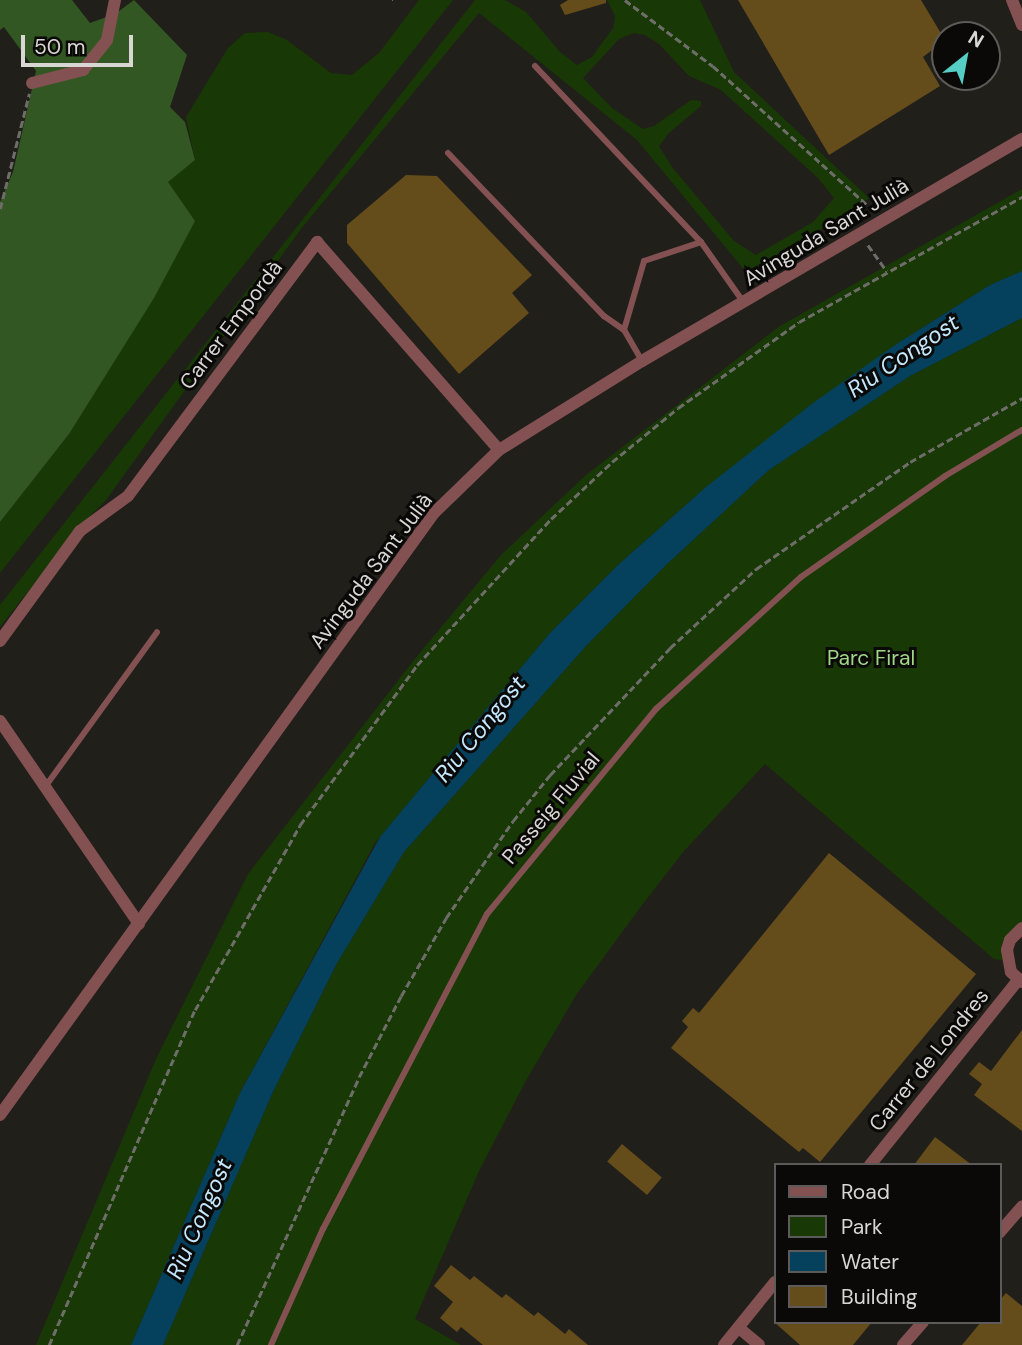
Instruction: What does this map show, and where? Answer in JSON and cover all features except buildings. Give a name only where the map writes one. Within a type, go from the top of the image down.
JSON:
[{"type":"street","points":[[32,83],[83,70],[107,40],[115,0]]},
{"type":"street","points":[[1012,0],[1022,25]]},
{"type":"street","name":"Avinguda Sant Julià","points":[[0,1115],[434,513],[499,450],[642,362],[1022,138]]},
{"type":"street","name":"Carrer Empordà","points":[[0,642],[80,531],[128,496],[317,242],[499,450]]},
{"type":"street","points":[[0,721],[139,924]]},
{"type":"street","points":[[1020,981],[1011,972],[1007,950],[1010,940],[1022,928]]},
{"type":"street","name":"Carrer de Londres","points":[[872,1163],[1020,981]]},
{"type":"street","points":[[1001,1231],[1022,1207]]},
{"type":"street","points":[[724,1345],[774,1283]]},
{"type":"street","points":[[903,1345],[921,1324]]},
{"type":"street","points":[[738,1328],[759,1345]]},
{"type":"lane","points":[[535,66],[701,242],[744,303]]},
{"type":"lane","points":[[448,153],[604,316],[624,330],[642,362]]},
{"type":"lane","points":[[624,330],[644,261],[701,242]]},
{"type":"lane","name":"Passeig Fluvial","points":[[271,1345],[323,1229],[487,914],[656,709],[801,578],[945,476],[1022,430]]},
{"type":"lane","points":[[45,787],[157,632]]},
{"type":"path","points":[[625,0],[713,66],[884,220]]},
{"type":"path","points":[[0,209],[32,83]]},
{"type":"path","points":[[49,1345],[195,1010],[300,825],[417,665],[551,519],[612,462],[748,357],[799,322],[1022,197]]},
{"type":"path","points":[[860,234],[887,271]]},
{"type":"green space","points":[[0,0],[72,0],[90,23],[115,14],[134,0],[187,55],[170,107],[185,122],[195,160],[168,182],[195,221],[154,298],[69,434],[0,522],[0,202],[13,172],[36,71],[4,27],[0,30]]},
{"type":"green space","points":[[419,0],[453,0],[0,573],[0,522],[69,434],[167,182],[195,160],[186,117],[228,48],[245,33],[268,32],[287,40],[331,73],[352,75],[379,53]]},
{"type":"green space","points":[[475,0],[505,0],[526,12],[560,52],[577,65],[592,57],[613,28],[615,16],[607,0],[700,0],[734,72],[869,198],[850,213],[746,272],[637,140],[479,13],[300,230],[106,500],[78,528],[0,627],[0,605]],"holes":[[[634,33],[645,35],[659,44],[689,76],[721,90],[818,178],[834,198],[813,222],[756,255],[734,241],[672,167],[659,146],[669,133],[701,106],[701,101],[691,100],[654,126],[643,129],[612,108],[583,78],[619,39]]]},
{"type":"green space","points":[[1022,189],[1022,271],[990,285],[895,345],[706,487],[618,565],[549,634],[375,843],[240,1093],[131,1345],[36,1345],[156,1059],[248,874],[414,660],[501,555],[586,475],[780,326]]},
{"type":"green space","name":"Parc Firal","points":[[1022,318],[1022,928],[1007,961],[994,959],[765,764],[684,851],[639,909],[576,995],[524,1084],[479,1171],[415,1319],[461,1345],[163,1345],[272,1094],[336,965],[404,852],[586,646],[665,566],[769,470],[910,376]]},
{"type":"water","name":"Riu Congost","points":[[1022,271],[1022,318],[910,376],[769,470],[665,566],[586,646],[404,852],[336,965],[272,1094],[163,1345],[131,1345],[240,1093],[380,837],[549,634],[618,565],[706,487],[813,403],[895,345],[990,285]]}]
